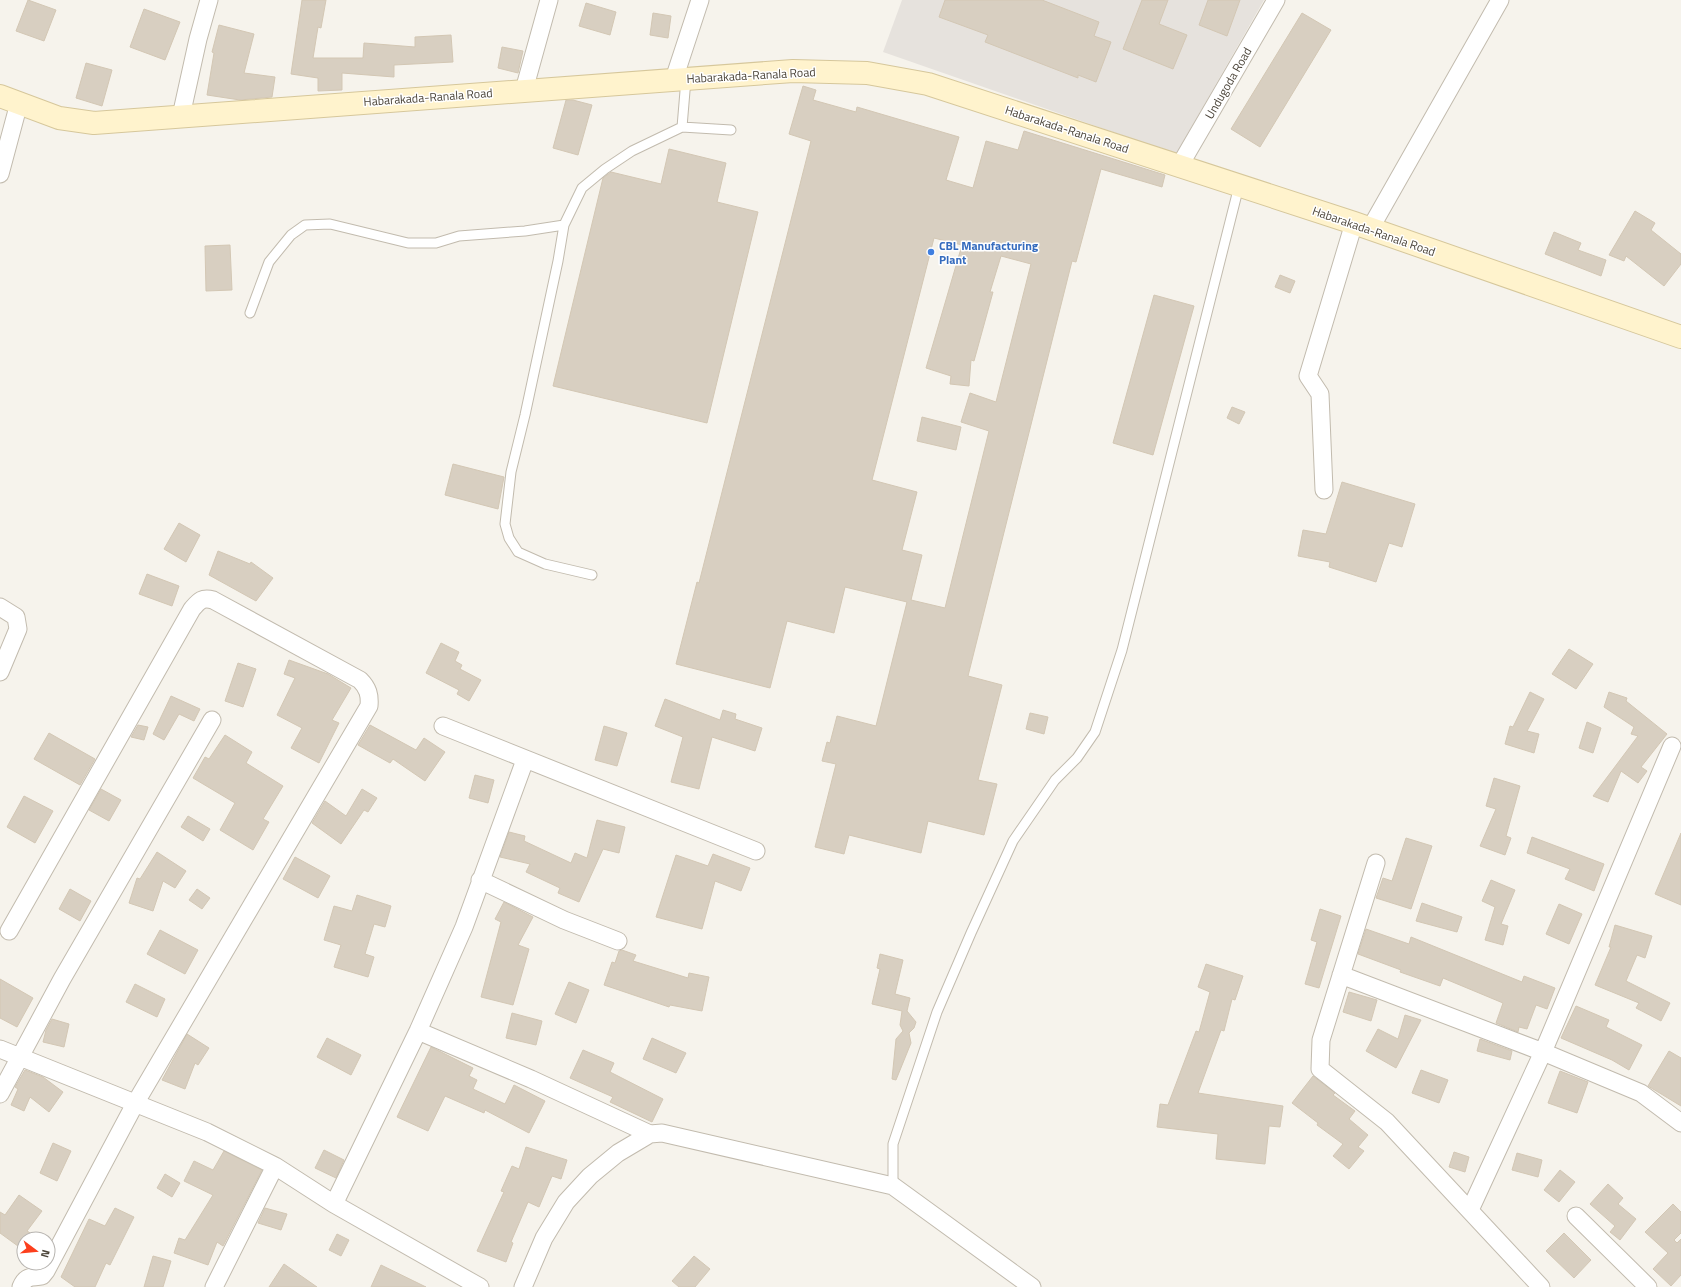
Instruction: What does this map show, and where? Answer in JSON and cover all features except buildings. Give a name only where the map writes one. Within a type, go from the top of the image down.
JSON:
[{"type":"main road","name":"Habarakada-Ranala Road","points":[[10,100],[59,118],[94,123],[680,78],[793,71],[867,73],[928,84],[1180,165],[1362,226],[1681,337]]},
{"type":"street","points":[[181,116],[198,39],[209,0]]},
{"type":"street","points":[[524,90],[549,0]]},
{"type":"street","points":[[680,78],[700,0]]},
{"type":"street","name":"Undugoda Road","points":[[1180,165],[1276,0]]},
{"type":"street","points":[[1324,490],[1320,394],[1308,376],[1362,226],[1500,0]]},
{"type":"street","points":[[0,174],[10,100]]},
{"type":"street","points":[[9,932],[192,609],[200,600],[205,598],[213,600],[360,680],[367,687],[369,698],[368,706],[136,1102],[46,1271],[42,1276],[28,1277],[24,1280],[21,1287]]},
{"type":"street","points":[[0,607],[16,617],[18,629],[0,672]]},
{"type":"street","points":[[0,1094],[62,979],[212,720]]},
{"type":"street","points":[[443,726],[756,851]]},
{"type":"street","points":[[1470,1210],[1543,1052],[1672,746]]},
{"type":"street","points":[[334,1204],[418,1031],[464,926],[525,760]]},
{"type":"street","points":[[1376,863],[1321,1040],[1320,1069],[1387,1122],[1541,1287]]},
{"type":"street","points":[[480,880],[564,920],[618,941]]},
{"type":"street","points":[[1341,975],[1543,1052],[1641,1094],[1681,1123]]},
{"type":"street","points":[[418,1031],[531,1079],[650,1134]]},
{"type":"street","points":[[0,1049],[136,1102],[207,1132],[275,1166],[334,1204],[480,1287]]},
{"type":"street","points":[[523,1287],[544,1238],[566,1202],[590,1176],[618,1153],[650,1134],[662,1133],[893,1186],[1032,1287]]},
{"type":"street","points":[[214,1287],[275,1166]]},
{"type":"street","points":[[1576,1216],[1648,1287]]},
{"type":"lane","points":[[680,78],[682,127]]},
{"type":"lane","points":[[592,575],[545,564],[518,552],[509,538],[505,524],[510,472],[527,407],[558,261],[564,225],[582,188],[605,169],[632,151],[682,127],[731,130]]},
{"type":"lane","points":[[893,1186],[893,1144],[937,1012],[970,932],[1013,842],[1055,780],[1077,758],[1095,732],[1122,650],[1239,186]]},
{"type":"lane","points":[[250,313],[269,262],[291,235],[305,226],[330,224],[408,243],[436,242],[459,236],[525,231],[564,225]]},
{"type":"shaded area","points":[[902,0],[1264,0],[1176,154],[883,52]]},
{"type":"place","name":"CBL Manufacturing Plant","points":[[931,252]]}]
